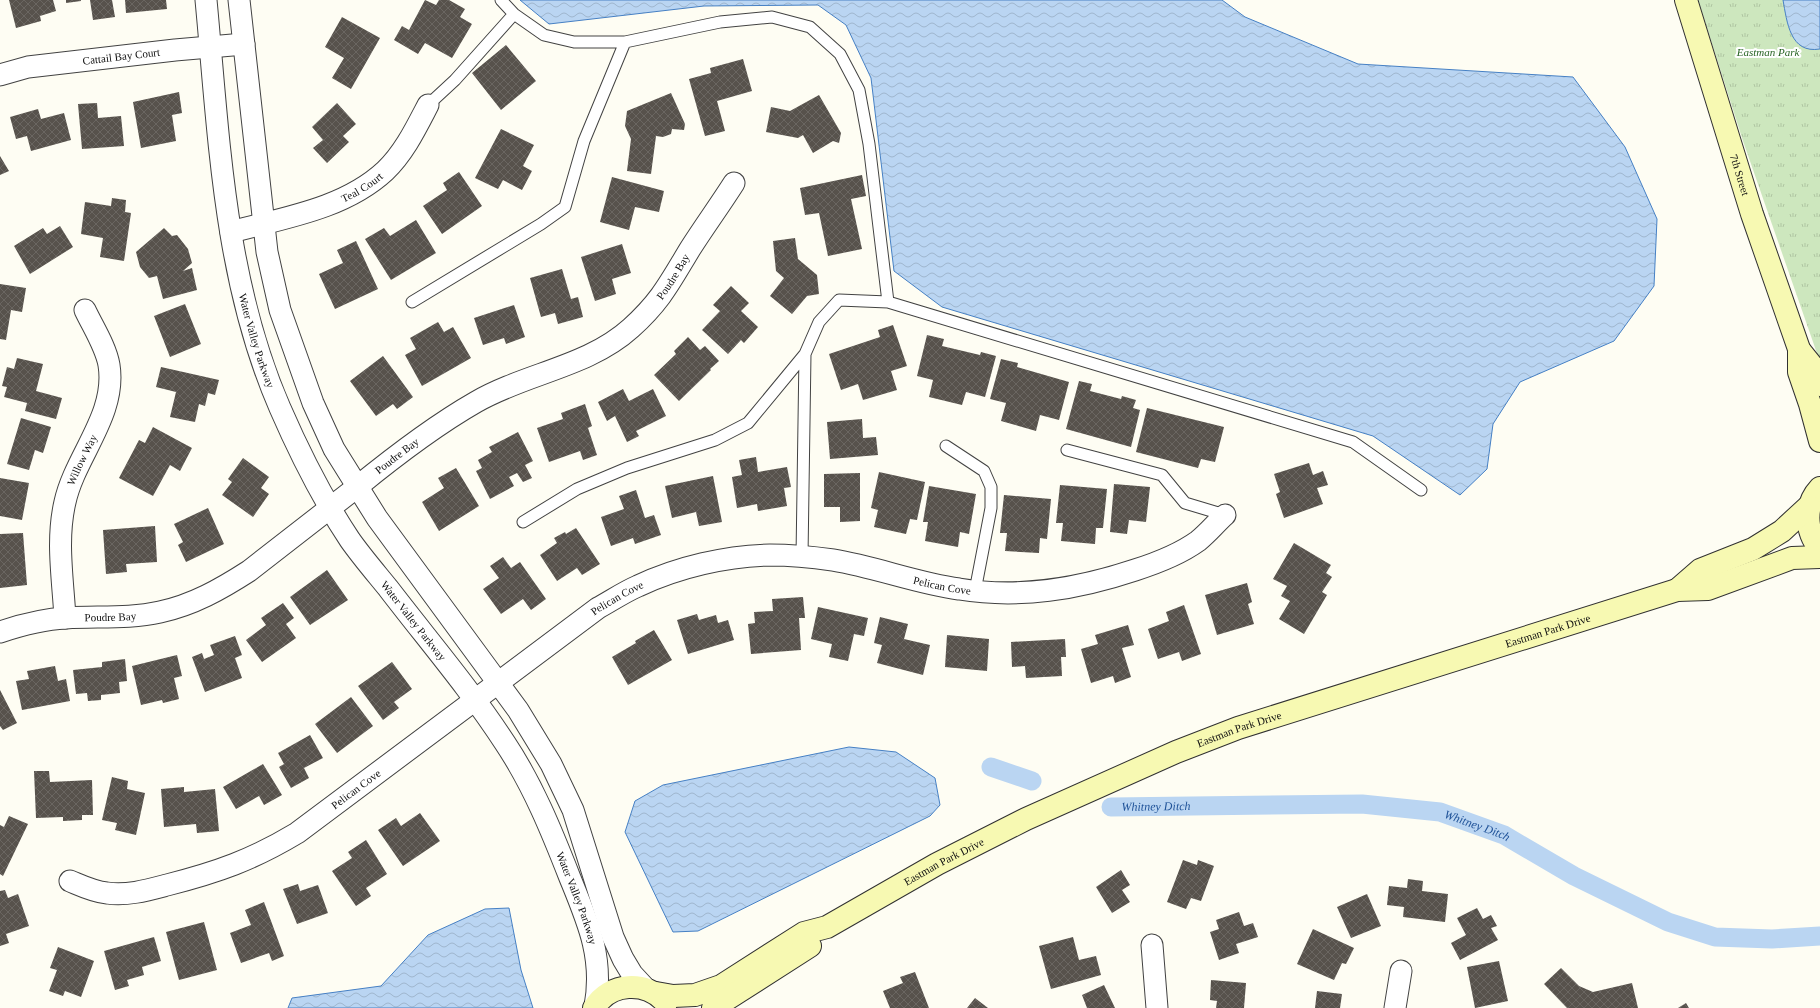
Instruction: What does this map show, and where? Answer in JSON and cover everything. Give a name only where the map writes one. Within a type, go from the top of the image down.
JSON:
[{"type":"street","name":"Water Valley Parkway","points":[[206,0],[231,232],[245,308],[262,361],[296,445],[330,508],[352,542],[475,701],[506,744],[528,783],[544,816],[583,909],[594,943],[598,966],[598,987],[594,1007]]},
{"type":"street","name":"Water Valley Parkway","points":[[239,0],[262,224],[280,310],[312,403],[334,449],[376,518],[498,683],[534,735],[551,764],[573,810],[613,937],[626,964],[657,996]]},
{"type":"street","name":"7th Street","points":[[1686,0],[1752,214],[1799,349],[1813,367],[1820,385]]},
{"type":"street","name":"Cattail Bay Court","points":[[0,74],[28,67],[244,44]]},
{"type":"street","name":"Teal Court","points":[[262,224],[328,205],[343,199],[385,171],[411,137],[428,105]]},
{"type":"street","name":"Poudre Bay","points":[[0,632],[27,624],[65,618],[110,618],[135,616],[181,606],[205,597],[249,571],[402,451],[479,400],[518,383],[582,359],[613,342],[629,330],[650,311],[664,294],[689,250],[734,183]]},
{"type":"street","points":[[231,232],[262,224]]},
{"type":"street","name":"Willow Way","points":[[65,618],[61,542],[65,503],[71,481],[101,420],[110,387],[109,365],[106,354],[85,310]]},
{"type":"street","name":"7th Street","points":[[1799,349],[1799,372],[1810,404],[1820,441]]},
{"type":"street","points":[[1817,491],[1808,521],[1811,536],[1820,549]]},
{"type":"street","name":"Eastman Park Drive","points":[[1677,590],[1700,570],[1734,558],[1759,546],[1782,531],[1817,491]]},
{"type":"street","name":"Pelican Cove","points":[[70,881],[92,890],[116,894],[146,891],[208,875],[235,866],[267,851],[297,833],[598,608],[637,586],[682,569],[719,560],[770,555],[834,560],[940,586],[975,591],[1025,593],[1053,591],[1085,585],[1162,561],[1198,541],[1225,515]]},
{"type":"street","name":"Eastman Park Drive","points":[[594,1007],[607,994],[622,987],[633,986],[657,996],[673,996],[695,994],[721,986],[804,933],[827,927],[937,864],[1026,819],[1176,752],[1238,728],[1677,590],[1708,589],[1792,558],[1820,557]]},
{"type":"street","name":"Eastman Park Drive","points":[[713,1008],[810,946],[827,927]]},
{"type":"street","points":[[1152,945],[1158,1008]]},
{"type":"street","points":[[1395,1008],[1401,971]]},
{"type":"lane","points":[[501,0],[514,14],[544,35],[574,42],[625,42],[720,22],[772,17],[810,27],[840,54],[859,90],[869,144],[888,302]]},
{"type":"lane","points":[[428,105],[455,80],[514,14]]},
{"type":"lane","points":[[412,302],[542,224],[565,207],[584,141],[625,42]]},
{"type":"lane","points":[[523,522],[576,489],[627,468],[715,440],[748,423],[805,354],[819,322],[839,300],[888,302],[1353,442],[1420,490]]},
{"type":"lane","points":[[802,557],[805,354]]},
{"type":"lane","points":[[946,446],[984,471],[992,486],[991,508],[975,591]]},
{"type":"lane","points":[[1067,450],[1162,475],[1185,503],[1225,515]]},
{"type":"green space","name":"Eastman Park","points":[[1698,0],[1820,0],[1820,362],[1743,141]]},
{"type":"water","points":[[520,0],[1222,0],[1245,17],[1358,64],[1573,77],[1625,147],[1657,219],[1654,286],[1614,341],[1520,382],[1493,424],[1487,469],[1460,495],[1373,436],[942,307],[894,271],[871,78],[846,25],[818,5],[704,6],[549,24]]},
{"type":"water","points":[[1783,0],[1820,0],[1820,49],[1802,47],[1796,41],[1792,35],[1786,18]]},
{"type":"water","points":[[849,747],[896,752],[935,778],[940,805],[930,816],[698,931],[673,932],[625,832],[635,801],[663,785]]},
{"type":"water","points":[[509,908],[521,970],[533,1008],[288,1008],[292,998],[381,986],[428,935],[485,909]]},
{"type":"building","points":[[9,0],[53,0],[56,11],[40,16],[41,21],[16,28]]},
{"type":"building","points":[[66,0],[81,0],[81,1],[66,3]]},
{"type":"building","points":[[90,0],[112,0],[115,17],[93,20]]},
{"type":"building","points":[[125,0],[166,0],[167,9],[126,13]]},
{"type":"building","points":[[425,0],[436,5],[439,0],[449,0],[465,9],[460,17],[472,24],[452,58],[425,43],[418,54],[394,40],[402,26],[409,30]]},
{"type":"building","points":[[342,17],[380,38],[351,89],[332,78],[344,58],[325,47]]},
{"type":"building","points":[[506,45],[536,81],[501,110],[472,73]]},
{"type":"building","points":[[743,59],[752,91],[717,101],[725,131],[705,136],[689,79],[711,73],[710,68]]},
{"type":"building","points":[[179,92],[182,113],[172,115],[176,141],[141,148],[133,102]]},
{"type":"building","points":[[671,93],[685,124],[684,130],[672,129],[671,134],[663,137],[656,136],[651,174],[627,171],[631,139],[625,126],[627,111]]},
{"type":"building","points":[[819,95],[841,133],[839,143],[833,141],[813,153],[803,135],[798,138],[766,132],[771,107],[790,111]]},
{"type":"building","points":[[97,103],[98,118],[121,116],[124,146],[82,149],[78,104]]},
{"type":"building","points":[[337,103],[356,124],[343,136],[349,142],[327,163],[313,148],[323,140],[312,127]]},
{"type":"building","points":[[38,109],[41,119],[64,113],[71,140],[31,151],[27,136],[16,139],[10,117]]},
{"type":"building","points":[[501,129],[534,145],[523,166],[532,171],[522,190],[503,180],[498,189],[475,178]]},
{"type":"building","points":[[0,156],[9,171],[0,175]]},
{"type":"building","points":[[459,172],[482,206],[442,234],[423,206],[447,190],[443,183]]},
{"type":"building","points":[[862,175],[866,196],[851,199],[862,249],[828,256],[819,213],[805,215],[800,188]]},
{"type":"building","points":[[612,177],[664,191],[659,212],[635,207],[629,230],[600,222]]},
{"type":"building","points":[[112,198],[126,200],[125,212],[131,213],[124,261],[100,257],[103,238],[81,234],[85,202],[111,206]]},
{"type":"building","points":[[416,220],[436,253],[391,280],[365,239],[384,228],[390,236]]},
{"type":"building","points":[[60,226],[73,247],[30,274],[14,246],[43,228],[47,234]]},
{"type":"building","points":[[164,228],[172,236],[177,235],[188,249],[192,263],[183,271],[192,268],[197,290],[163,299],[157,276],[149,278],[140,267],[136,252]]},
{"type":"building","points":[[795,238],[798,259],[817,275],[819,294],[807,296],[792,314],[770,296],[784,278],[776,271],[773,241]]},
{"type":"building","points":[[356,241],[378,289],[335,309],[319,274],[343,263],[337,250]]},
{"type":"building","points":[[622,244],[631,273],[612,279],[616,294],[595,301],[581,257]]},
{"type":"building","points":[[562,269],[571,299],[578,297],[583,317],[558,324],[555,313],[541,317],[530,278]]},
{"type":"building","points":[[0,284],[26,288],[22,312],[11,310],[6,340],[0,339]]},
{"type":"building","points":[[731,286],[749,303],[741,311],[758,327],[744,343],[741,340],[728,354],[702,330],[720,311],[713,305]]},
{"type":"building","points":[[185,304],[201,344],[170,357],[154,316]]},
{"type":"building","points":[[514,305],[525,337],[506,344],[504,338],[483,345],[474,318]]},
{"type":"building","points":[[438,322],[444,332],[453,327],[471,358],[422,386],[405,355],[416,349],[410,338]]},
{"type":"building","points":[[893,325],[907,366],[891,371],[897,390],[863,400],[858,384],[841,390],[829,354],[880,337],[878,330]]},
{"type":"building","points":[[927,335],[944,339],[942,346],[980,355],[981,352],[996,356],[985,397],[966,392],[962,405],[929,397],[933,380],[917,376]]},
{"type":"building","points":[[688,337],[700,350],[705,346],[719,361],[679,401],[654,375],[676,354],[674,351]]},
{"type":"building","points":[[383,356],[413,397],[397,409],[393,404],[376,416],[350,381]]},
{"type":"building","points":[[17,358],[43,364],[36,391],[62,398],[56,419],[25,411],[27,403],[4,397],[7,387],[2,386],[7,367],[14,369]]},
{"type":"building","points":[[1001,359],[1018,363],[1017,367],[1069,382],[1059,420],[1040,415],[1036,431],[1001,421],[1006,403],[990,399]]},
{"type":"building","points":[[161,367],[219,380],[215,395],[208,393],[205,406],[199,404],[195,422],[170,417],[176,392],[156,387]]},
{"type":"building","points":[[1079,381],[1092,384],[1090,391],[1121,399],[1122,396],[1136,400],[1133,408],[1140,410],[1131,447],[1066,429]]},
{"type":"building","points":[[623,389],[629,401],[653,389],[666,416],[636,431],[639,436],[627,442],[615,416],[607,421],[598,402]]},
{"type":"building","points":[[585,404],[592,426],[588,428],[597,455],[583,460],[580,451],[549,462],[537,428],[563,419],[561,413]]},
{"type":"building","points":[[1147,408],[1224,427],[1215,462],[1201,459],[1198,468],[1136,452]]},
{"type":"building","points":[[21,418],[51,427],[43,453],[35,450],[29,470],[7,464]]},
{"type":"building","points":[[862,419],[863,438],[876,437],[878,455],[830,459],[827,422]]},
{"type":"building","points":[[153,427],[192,448],[180,471],[170,465],[153,496],[119,478],[139,440],[145,443]]},
{"type":"building","points":[[518,432],[533,461],[525,465],[532,478],[523,482],[517,473],[509,477],[514,486],[490,499],[476,471],[482,468],[478,460],[492,452],[489,447]]},
{"type":"building","points":[[756,457],[758,472],[787,467],[791,487],[784,488],[787,506],[758,511],[757,504],[737,508],[732,477],[742,475],[739,460]]},
{"type":"building","points":[[243,458],[269,477],[261,488],[269,494],[253,517],[222,495],[232,482],[228,479]]},
{"type":"building","points":[[1309,463],[1313,475],[1323,471],[1328,485],[1317,488],[1323,504],[1284,518],[1276,494],[1280,492],[1274,474]]},
{"type":"building","points":[[456,468],[479,506],[439,531],[422,502],[444,488],[438,478]]},
{"type":"building","points":[[879,472],[925,482],[917,520],[910,519],[906,534],[874,527],[878,510],[871,508]]},
{"type":"building","points":[[860,473],[860,521],[840,522],[840,507],[824,507],[824,474]]},
{"type":"building","points":[[713,476],[722,522],[699,526],[696,512],[672,518],[665,486]]},
{"type":"building","points":[[0,478],[29,483],[22,520],[0,516]]},
{"type":"building","points":[[1114,484],[1150,487],[1146,522],[1129,520],[1127,534],[1110,532]]},
{"type":"building","points":[[1060,485],[1107,489],[1103,528],[1096,528],[1095,544],[1061,541],[1063,523],[1056,523]]},
{"type":"building","points":[[929,486],[976,494],[969,534],[960,532],[958,547],[925,541],[928,522],[923,522]]},
{"type":"building","points":[[636,490],[645,518],[654,515],[661,535],[635,544],[633,538],[611,546],[601,517],[624,509],[619,496]]},
{"type":"building","points":[[1004,495],[1051,499],[1047,539],[1040,538],[1039,553],[1005,551],[1007,533],[1000,533]]},
{"type":"building","points":[[208,508],[224,544],[186,562],[178,545],[183,542],[174,524]]},
{"type":"building","points":[[155,526],[157,562],[126,564],[127,572],[106,574],[103,530]]},
{"type":"building","points":[[576,528],[600,564],[582,575],[577,568],[557,581],[540,555],[557,543],[554,538],[565,532],[566,534]]},
{"type":"building","points":[[23,533],[27,585],[0,588],[0,534]]},
{"type":"building","points":[[1294,543],[1331,565],[1326,573],[1332,577],[1322,592],[1327,595],[1304,634],[1279,619],[1290,601],[1281,596],[1287,586],[1273,579]]},
{"type":"building","points":[[503,557],[511,568],[520,562],[546,599],[531,610],[523,599],[501,614],[483,589],[499,578],[490,566]]},
{"type":"building","points":[[327,570],[348,600],[310,625],[290,597]]},
{"type":"building","points":[[1247,583],[1252,602],[1248,604],[1254,624],[1217,635],[1205,595]]},
{"type":"building","points":[[803,597],[805,618],[799,618],[801,650],[751,654],[748,624],[755,623],[754,612],[773,611],[772,599]]},
{"type":"building","points":[[283,603],[294,618],[286,624],[296,638],[262,662],[246,640],[266,625],[261,618]]},
{"type":"building","points":[[1184,605],[1201,654],[1182,661],[1179,652],[1158,659],[1148,629],[1169,621],[1166,612]]},
{"type":"building","points":[[818,607],[868,618],[864,636],[854,634],[848,661],[829,657],[832,644],[811,639]]},
{"type":"building","points":[[697,614],[699,620],[716,615],[718,623],[728,620],[734,640],[688,654],[677,620]]},
{"type":"building","points":[[880,617],[908,624],[904,639],[930,645],[923,675],[877,663],[882,645],[874,643]]},
{"type":"building","points":[[1128,625],[1134,645],[1122,648],[1131,677],[1115,683],[1113,676],[1091,683],[1081,649],[1098,644],[1095,635]]},
{"type":"building","points":[[654,630],[672,660],[628,685],[612,657],[636,643],[635,641]]},
{"type":"building","points":[[947,635],[989,639],[987,671],[945,667]]},
{"type":"building","points":[[235,636],[242,655],[235,658],[242,678],[205,692],[192,657],[202,653],[204,659],[214,655],[210,645]]},
{"type":"building","points":[[1065,639],[1066,657],[1061,657],[1062,676],[1026,678],[1025,666],[1012,667],[1011,642]]},
{"type":"building","points":[[177,655],[182,676],[174,678],[179,699],[163,703],[162,700],[141,705],[132,666]]},
{"type":"building","points":[[125,659],[127,681],[119,682],[120,693],[101,695],[101,700],[88,701],[87,693],[76,694],[73,670],[102,667],[102,662]]},
{"type":"building","points":[[392,662],[412,689],[394,702],[399,708],[383,720],[358,686]]},
{"type":"building","points":[[55,666],[58,681],[66,679],[70,701],[22,710],[16,681],[29,679],[27,671]]},
{"type":"building","points":[[0,690],[17,723],[3,730],[0,726]]},
{"type":"building","points":[[351,697],[373,726],[337,753],[315,724]]},
{"type":"building","points":[[310,735],[323,758],[304,768],[309,778],[291,788],[279,767],[284,764],[278,753]]},
{"type":"building","points":[[263,764],[282,795],[264,805],[259,796],[236,809],[223,787]]},
{"type":"building","points":[[34,771],[49,771],[50,782],[92,780],[93,815],[82,815],[82,820],[63,821],[63,817],[36,818]]},
{"type":"building","points":[[112,777],[128,781],[127,789],[145,793],[136,835],[115,830],[117,823],[102,820]]},
{"type":"building","points":[[184,787],[184,792],[215,789],[219,831],[197,833],[196,824],[164,827],[161,789]]},
{"type":"building","points":[[420,813],[440,841],[403,866],[378,830],[396,818],[401,826]]},
{"type":"building","points":[[9,816],[28,824],[3,876],[0,874],[0,825],[4,827]]},
{"type":"building","points":[[366,840],[387,874],[366,888],[371,896],[356,906],[332,871],[352,858],[348,852]]},
{"type":"building","points":[[1183,860],[1197,865],[1198,860],[1214,866],[1201,901],[1191,898],[1186,909],[1167,902]]},
{"type":"building","points":[[1121,870],[1130,885],[1122,890],[1130,902],[1112,913],[1096,887]]},
{"type":"building","points":[[1408,879],[1423,881],[1422,891],[1448,894],[1445,922],[1403,917],[1404,907],[1387,905],[1389,886],[1407,888]]},
{"type":"building","points":[[298,884],[300,891],[318,885],[328,913],[297,924],[283,889]]},
{"type":"building","points":[[5,890],[8,898],[18,894],[29,926],[6,934],[9,943],[0,946],[0,891]]},
{"type":"building","points":[[1367,894],[1381,926],[1351,938],[1337,907]]},
{"type":"building","points":[[264,902],[284,956],[272,961],[269,953],[241,963],[230,933],[251,925],[245,910]]},
{"type":"building","points":[[1477,908],[1483,919],[1491,915],[1497,926],[1491,928],[1498,940],[1460,960],[1451,943],[1466,935],[1457,918]]},
{"type":"building","points":[[1239,912],[1244,926],[1253,923],[1258,937],[1236,944],[1239,953],[1219,960],[1210,932],[1219,929],[1216,920]]},
{"type":"building","points":[[204,922],[217,970],[179,980],[166,932]]},
{"type":"building","points":[[1313,929],[1354,948],[1346,964],[1342,963],[1334,980],[1297,964]]},
{"type":"building","points":[[154,937],[161,961],[142,967],[144,975],[127,980],[129,986],[115,990],[104,951]]},
{"type":"building","points":[[1073,937],[1079,960],[1096,956],[1101,975],[1051,989],[1039,946]]},
{"type":"building","points":[[58,947],[94,961],[81,997],[65,991],[63,996],[49,991],[57,970],[50,968]]},
{"type":"building","points":[[1499,961],[1508,1001],[1475,1008],[1467,967]]},
{"type":"building","points":[[1561,968],[1579,986],[1593,992],[1632,983],[1638,1008],[1567,1008],[1544,984]]},
{"type":"building","points":[[915,972],[929,1008],[890,1008],[883,991],[903,983],[900,977]]},
{"type":"building","points":[[1211,980],[1246,983],[1244,1008],[1216,1008],[1217,1001],[1210,1000]]},
{"type":"building","points":[[1104,985],[1115,1008],[1087,1008],[1082,995]]},
{"type":"building","points":[[1317,991],[1342,994],[1340,1008],[1315,1008]]},
{"type":"building","points":[[975,998],[988,1008],[967,1008]]},
{"type":"building","points":[[1686,1003],[1689,1008],[1678,1008]]},
{"type":"waterway","name":"Whitney Ditch","points":[[991,767],[1032,781]]},
{"type":"waterway","name":"Whitney Ditch","points":[[1111,807],[1362,804],[1440,812],[1504,835],[1574,876],[1668,922],[1715,937],[1772,939],[1820,936]]}]
